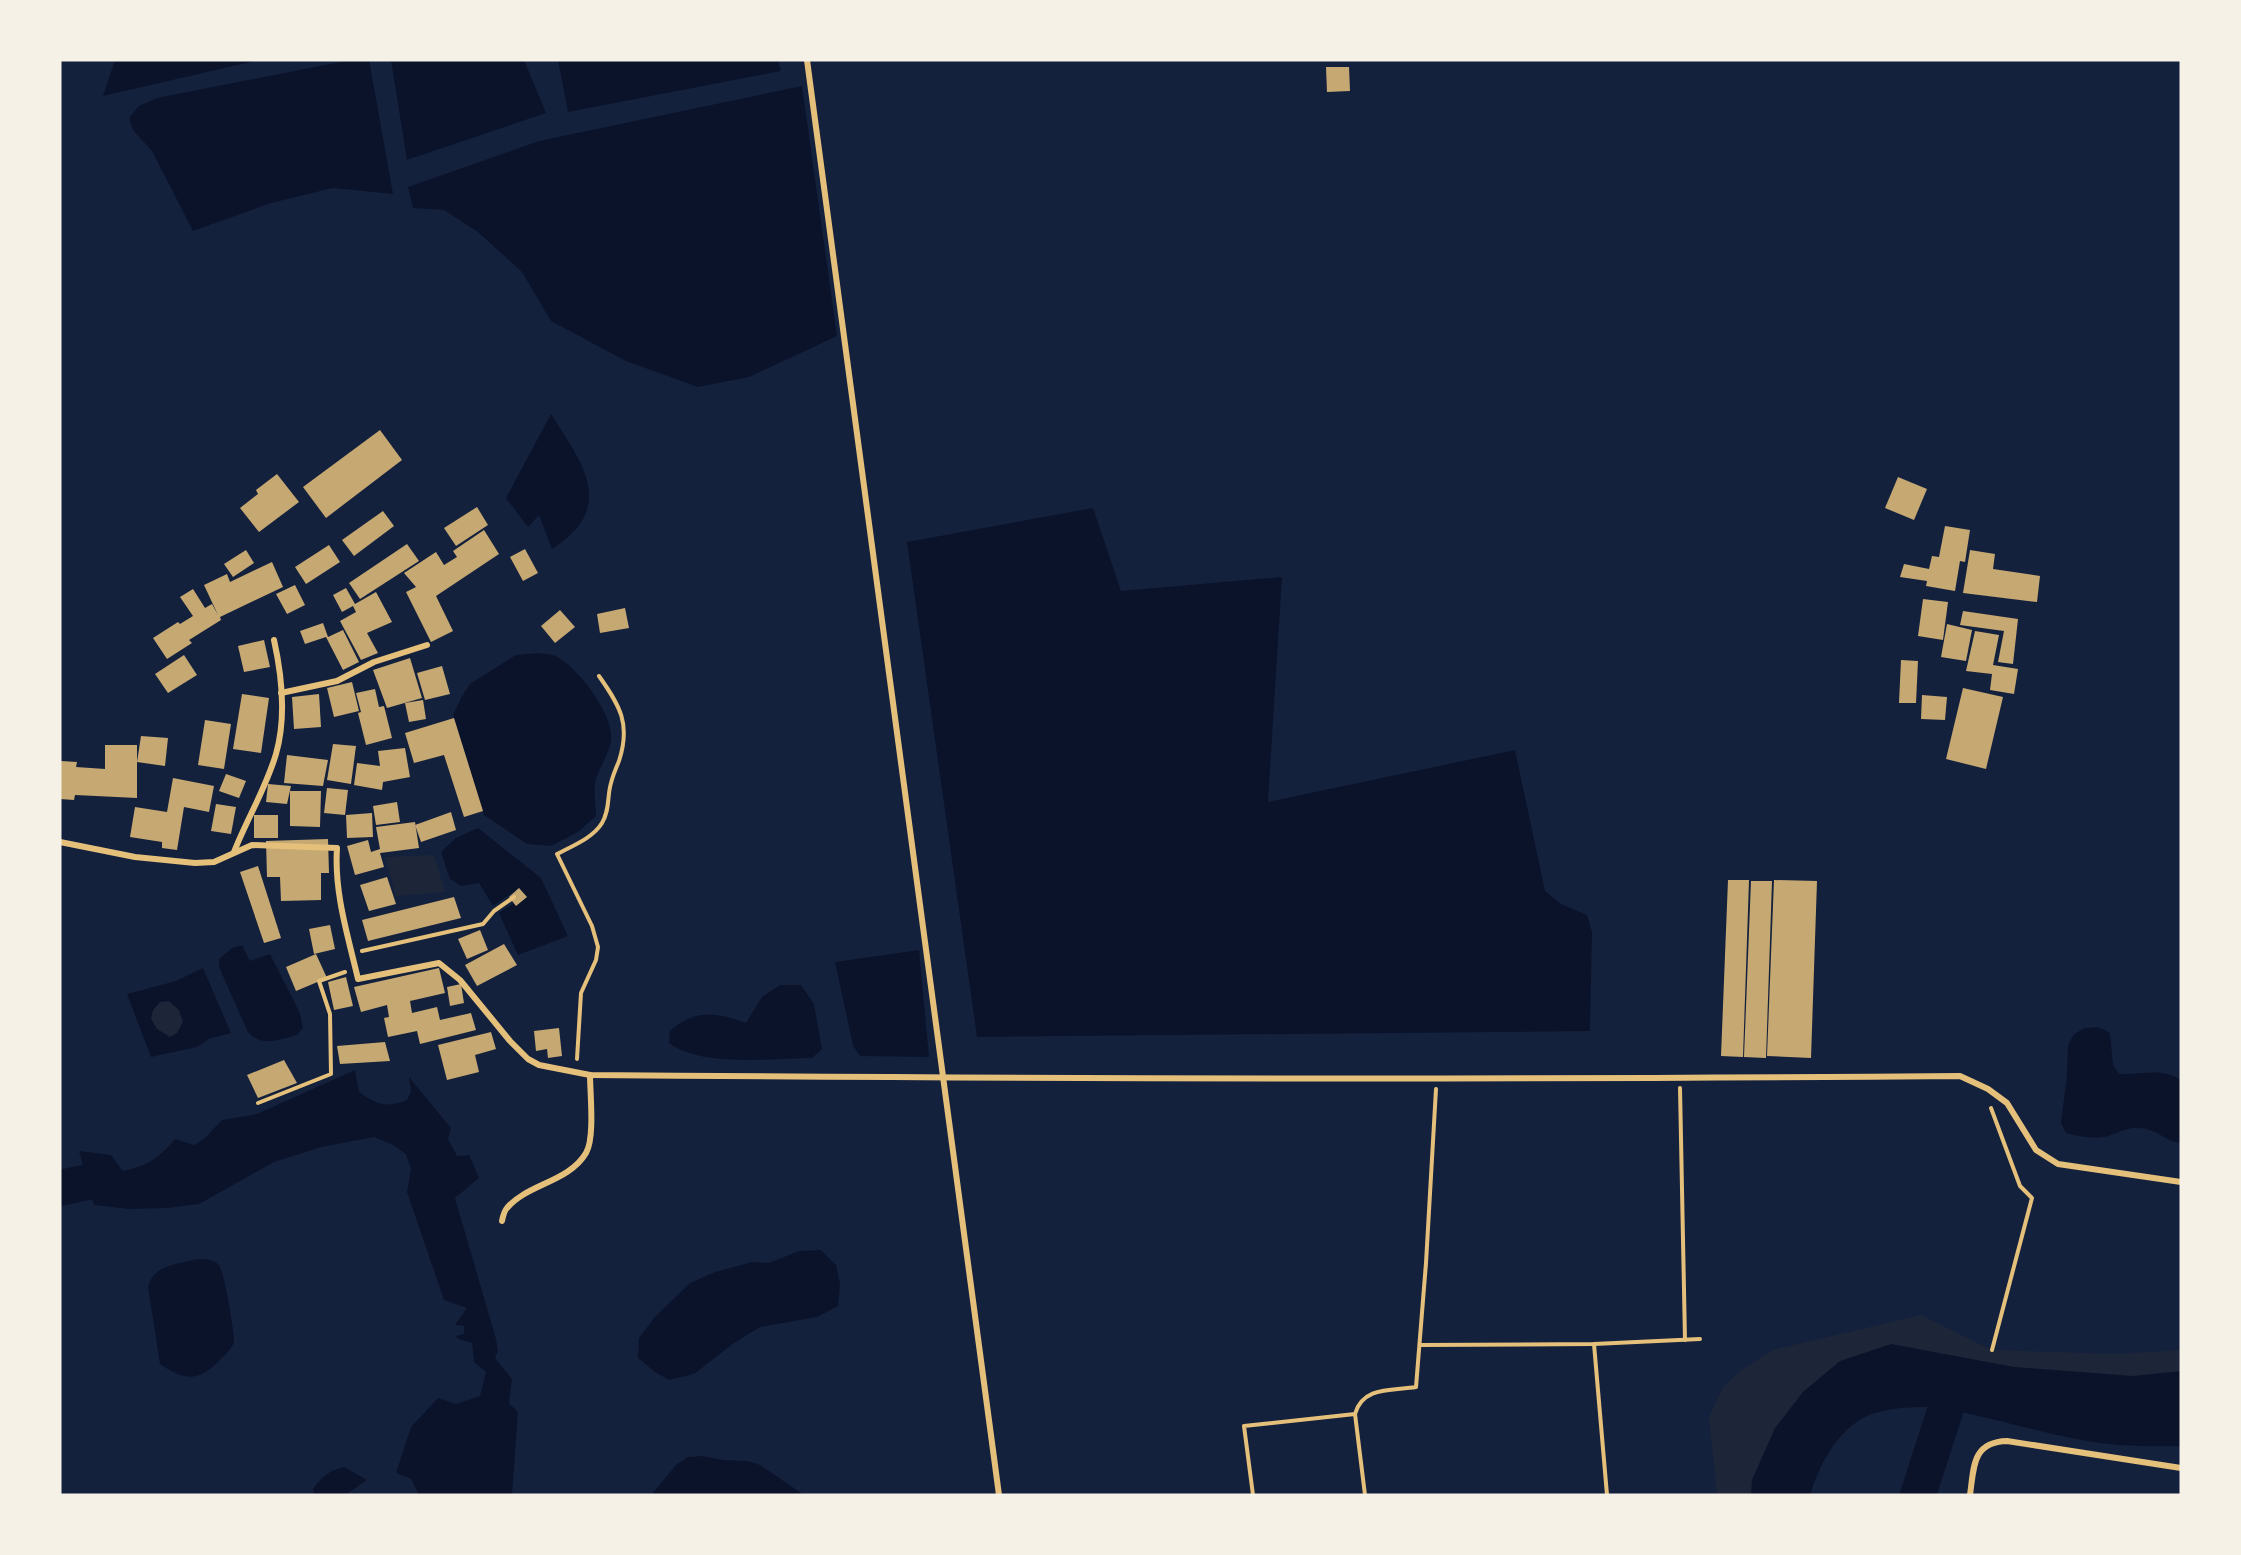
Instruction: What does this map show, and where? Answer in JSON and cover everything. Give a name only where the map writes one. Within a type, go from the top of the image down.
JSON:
[{"type":"street","points":[[807,60],[999,1495]]},
{"type":"street","points":[[234,852],[276,753],[280,731],[281,693],[274,640]]},
{"type":"street","points":[[281,693],[337,681],[374,662],[427,645]]},
{"type":"street","points":[[60,842],[135,857],[195,863],[213,862],[252,845],[337,849],[336,867],[340,897],[358,979],[439,963],[460,980],[510,1041],[528,1059],[539,1065],[590,1075],[1679,1079],[1960,1076],[1988,1089],[2007,1103],[2036,1150],[2058,1164],[2181,1182]]},
{"type":"street","points":[[502,1221],[505,1209],[516,1200],[558,1178],[575,1166],[587,1152],[591,1129],[590,1075]]},
{"type":"street","points":[[1970,1495],[1979,1451],[1987,1444],[1995,1442],[2007,1441],[2181,1468]]},
{"type":"path","points":[[576,1072],[581,993],[596,960],[598,947],[592,926],[557,854],[586,838],[602,824],[608,809],[610,785],[624,743],[623,717],[614,697],[599,676]]},
{"type":"path","points":[[352,953],[483,924],[494,911],[514,897]]},
{"type":"path","points":[[258,1103],[331,1074],[330,1014],[319,981],[356,968]]},
{"type":"path","points":[[1365,1495],[1355,1414],[1358,1403],[1370,1393],[1416,1387],[1427,1251],[1436,1078]]},
{"type":"path","points":[[1679,1079],[1685,1340]]},
{"type":"path","points":[[1992,1112],[2020,1185],[2032,1198],[1992,1350]]},
{"type":"path","points":[[1420,1345],[1594,1344],[1700,1339]]},
{"type":"path","points":[[1594,1344],[1607,1495]]},
{"type":"path","points":[[1253,1495],[1244,1426],[1355,1414]]},
{"type":"shaded area","points":[[115,60],[259,60],[103,96]]},
{"type":"shaded area","points":[[350,60],[369,60],[393,194],[333,188],[271,203],[193,231],[152,151],[133,130],[129,118],[139,106],[157,98]]},
{"type":"shaded area","points":[[391,60],[524,60],[546,113],[407,160]]},
{"type":"shaded area","points":[[558,60],[778,60],[781,71],[568,112]]},
{"type":"shaded area","points":[[802,86],[837,336],[749,377],[698,387],[626,361],[551,321],[522,272],[478,232],[444,210],[413,208],[408,187],[539,141]]},
{"type":"shaded area","points":[[551,414],[582,467],[588,484],[589,501],[584,517],[572,533],[552,549],[539,515],[528,527],[506,498]]},
{"type":"shaded area","points":[[1093,508],[1121,591],[1282,577],[1268,802],[1515,750],[1545,891],[1561,904],[1587,915],[1592,932],[1590,1031],[977,1037],[907,542]]},
{"type":"shaded area","points":[[539,653],[555,656],[575,671],[601,706],[611,730],[610,745],[595,783],[596,816],[578,832],[551,846],[527,844],[484,815],[453,715],[470,684],[516,655]]},
{"type":"shaded area","points":[[478,828],[541,878],[568,936],[518,955],[499,913],[526,897],[519,888],[493,906],[479,883],[461,886],[450,879],[441,852],[456,838]]},
{"type":"shaded area","points":[[434,855],[445,892],[396,896],[385,857]]},
{"type":"shaded area","points":[[242,945],[250,961],[270,954],[300,1013],[303,1028],[297,1035],[265,1041],[253,1037],[248,1032],[219,967],[219,959],[232,948]]},
{"type":"shaded area","points":[[919,950],[929,1057],[860,1056],[853,1046],[835,962]]},
{"type":"shaded area","points":[[203,968],[231,1033],[209,1039],[197,1047],[151,1057],[127,994],[176,981]],"holes":[[[169,1001],[179,1010],[183,1022],[177,1033],[170,1037],[157,1029],[151,1019],[153,1010],[160,1002]]]},
{"type":"shaded area","points":[[780,985],[801,985],[814,1004],[822,1049],[812,1058],[719,1059],[683,1051],[669,1043],[670,1031],[697,1016],[716,1015],[746,1023],[762,997]]},
{"type":"shaded area","points":[[169,1001],[179,1010],[183,1022],[177,1034],[169,1037],[157,1029],[151,1019],[153,1010],[160,1002]]},
{"type":"shaded area","points":[[2098,1027],[2110,1033],[2113,1065],[2119,1074],[2159,1073],[2181,1080],[2181,1143],[2156,1132],[2133,1128],[2099,1138],[2066,1133],[2061,1123],[2068,1045],[2074,1034],[2085,1028]]},
{"type":"shaded area","points":[[355,1070],[359,1092],[382,1104],[407,1100],[411,1092],[409,1077],[451,1128],[448,1139],[457,1156],[469,1155],[479,1178],[455,1198],[496,1339],[498,1351],[495,1358],[512,1379],[509,1403],[518,1412],[512,1495],[419,1495],[411,1479],[396,1473],[411,1427],[438,1398],[456,1404],[480,1396],[486,1372],[474,1362],[472,1343],[458,1339],[456,1336],[464,1334],[464,1326],[455,1325],[467,1308],[444,1300],[407,1192],[411,1169],[406,1154],[393,1145],[374,1137],[321,1147],[274,1162],[199,1204],[129,1209],[94,1205],[79,1151],[111,1155],[123,1171],[139,1167],[164,1151],[175,1139],[194,1145],[205,1138],[222,1120],[257,1114]]},
{"type":"shaded area","points":[[821,1250],[836,1265],[840,1284],[838,1306],[817,1317],[760,1327],[734,1343],[694,1374],[669,1380],[638,1358],[639,1338],[654,1318],[690,1283],[715,1272],[752,1262],[769,1263],[799,1251]]},
{"type":"shaded area","points":[[197,1259],[215,1262],[221,1269],[229,1303],[234,1342],[228,1352],[212,1367],[191,1377],[177,1374],[160,1364],[148,1287],[151,1279],[161,1270],[174,1264]]},
{"type":"shaded area","points":[[1921,1315],[1992,1350],[2117,1354],[2181,1350],[2181,1397],[1931,1365],[1755,1495],[1717,1495],[1709,1417],[1723,1387],[1740,1371],[1773,1350]]},
{"type":"shaded area","points":[[1891,1344],[2014,1367],[2133,1376],[2181,1371],[2181,1446],[2131,1446],[2093,1442],[1939,1408],[1900,1408],[1863,1418],[1844,1433],[1823,1462],[1810,1495],[1751,1495],[1752,1480],[1775,1428],[1803,1392],[1840,1361]]},
{"type":"shaded area","points":[[703,1456],[748,1461],[760,1465],[804,1495],[651,1495],[676,1465],[688,1457]]},
{"type":"shaded area","points":[[344,1467],[367,1480],[345,1495],[314,1495],[313,1489],[323,1477]]},
{"type":"building","points":[[1326,67],[1349,67],[1350,91],[1327,92]]},
{"type":"building","points":[[380,430],[402,460],[326,518],[303,487]]},
{"type":"building","points":[[277,474],[299,502],[259,532],[240,508],[258,494],[256,490]]},
{"type":"building","points":[[1898,477],[1927,489],[1914,520],[1885,508]]},
{"type":"building","points":[[477,507],[488,525],[456,546],[444,528]]},
{"type":"building","points":[[383,511],[394,526],[354,556],[342,540]]},
{"type":"building","points":[[1945,526],[1970,530],[1965,562],[1960,561],[1955,591],[1926,586],[1927,581],[1900,577],[1904,564],[1929,569],[1932,556],[1939,557]]},
{"type":"building","points":[[484,530],[499,554],[436,596],[453,631],[431,642],[406,592],[416,587],[404,573],[436,552],[444,565],[457,557],[453,551]]},
{"type":"building","points":[[407,544],[419,561],[360,599],[349,583]]},
{"type":"building","points":[[329,545],[340,562],[306,584],[295,567]]},
{"type":"building","points":[[525,549],[538,573],[523,581],[510,557]]},
{"type":"building","points":[[246,550],[254,563],[233,577],[224,564]]},
{"type":"building","points":[[1970,550],[1995,554],[1993,569],[2040,576],[2037,602],[1963,593]]},
{"type":"building","points":[[272,562],[283,587],[220,617],[221,620],[189,640],[192,643],[167,659],[153,638],[178,622],[180,624],[193,616],[180,597],[193,589],[205,608],[212,604],[218,615],[204,585],[227,574],[230,582]]},
{"type":"building","points":[[295,585],[305,605],[287,614],[276,594]]},
{"type":"building","points":[[346,588],[355,604],[376,592],[392,622],[367,633],[378,653],[361,660],[340,621],[356,612],[353,606],[342,612],[333,595]]},
{"type":"building","points":[[1923,599],[1948,602],[1943,640],[1918,636]]},
{"type":"building","points":[[625,608],[629,628],[600,633],[597,614]]},
{"type":"building","points":[[560,610],[575,627],[555,643],[541,626]]},
{"type":"building","points":[[1963,611],[2018,619],[2013,664],[1998,662],[2004,631],[1960,625]]},
{"type":"building","points":[[323,623],[328,637],[343,630],[359,662],[343,670],[326,637],[305,644],[300,631]]},
{"type":"building","points":[[1947,624],[1972,630],[1966,661],[1941,657]]},
{"type":"building","points":[[1975,631],[1999,635],[1993,665],[2018,669],[2014,694],[1990,690],[1992,674],[1966,671]]},
{"type":"building","points":[[264,640],[270,667],[244,672],[238,646]]},
{"type":"building","points":[[184,655],[197,675],[168,693],[155,674]]},
{"type":"building","points":[[410,658],[422,698],[387,708],[373,670]]},
{"type":"building","points":[[1901,660],[1918,661],[1916,703],[1899,703]]},
{"type":"building","points":[[442,666],[450,694],[425,700],[417,673]]},
{"type":"building","points":[[352,682],[359,711],[334,717],[327,688]]},
{"type":"building","points":[[1963,688],[2003,697],[1986,769],[1946,759]]},
{"type":"building","points":[[375,689],[379,707],[384,706],[392,738],[366,745],[358,713],[361,712],[356,693]]},
{"type":"building","points":[[242,694],[269,698],[261,753],[233,749]]},
{"type":"building","points":[[319,694],[321,727],[294,729],[292,697]]},
{"type":"building","points":[[1922,695],[1947,697],[1945,720],[1921,719]]},
{"type":"building","points":[[423,700],[426,719],[409,722],[405,703]]},
{"type":"building","points":[[454,718],[483,811],[464,817],[444,755],[414,763],[405,733]]},
{"type":"building","points":[[205,720],[231,724],[224,769],[198,765]]},
{"type":"building","points":[[141,736],[168,738],[165,766],[137,762]]},
{"type":"building","points":[[333,744],[356,746],[351,784],[327,780]]},
{"type":"building","points":[[105,745],[137,745],[137,798],[75,795],[74,800],[60,799],[61,761],[77,762],[76,767],[105,769]]},
{"type":"building","points":[[405,748],[410,777],[383,782],[382,790],[354,785],[357,763],[380,766],[378,751]]},
{"type":"building","points":[[287,755],[328,760],[323,786],[284,783]]},
{"type":"building","points":[[226,774],[246,781],[239,798],[219,791]]},
{"type":"building","points":[[173,778],[214,786],[209,812],[184,807],[177,850],[162,848],[162,842],[130,837],[135,807],[167,812]]},
{"type":"building","points":[[268,784],[291,786],[287,804],[266,802]]},
{"type":"building","points":[[327,788],[348,790],[345,815],[324,813]]},
{"type":"building","points":[[290,791],[321,791],[320,827],[290,826]]},
{"type":"building","points":[[397,802],[400,822],[376,825],[373,806]]},
{"type":"building","points":[[216,804],[236,807],[231,834],[211,831]]},
{"type":"building","points":[[451,812],[456,830],[421,842],[415,825]]},
{"type":"building","points":[[372,813],[373,837],[347,838],[346,815]]},
{"type":"building","points":[[254,815],[278,815],[278,838],[254,838]]},
{"type":"building","points":[[415,822],[419,848],[380,853],[384,867],[355,875],[347,846],[368,840],[371,852],[380,849],[376,827]]},
{"type":"building","points":[[328,839],[329,873],[321,873],[321,900],[281,901],[280,877],[267,877],[266,841]]},
{"type":"building","points":[[258,866],[281,938],[264,943],[240,872]]},
{"type":"building","points":[[387,877],[396,904],[369,911],[360,885]]},
{"type":"building","points":[[1728,880],[1749,880],[1743,1057],[1721,1056]]},
{"type":"building","points":[[1774,880],[1817,881],[1811,1058],[1767,1056]]},
{"type":"building","points":[[1751,881],[1772,881],[1766,1058],[1744,1057]]},
{"type":"building","points":[[519,888],[527,897],[516,906],[509,897]]},
{"type":"building","points":[[454,897],[461,918],[368,941],[362,920]]},
{"type":"building","points":[[330,925],[335,949],[314,954],[309,929]]},
{"type":"building","points":[[480,930],[488,950],[467,959],[458,939]]},
{"type":"building","points":[[504,944],[517,965],[477,986],[465,965]]},
{"type":"building","points":[[316,954],[327,978],[296,991],[286,967]]},
{"type":"building","points":[[439,968],[445,993],[410,1001],[412,1013],[437,1007],[440,1020],[471,1013],[476,1030],[420,1044],[417,1031],[388,1037],[384,1018],[389,1017],[387,1005],[361,1012],[354,987]]},
{"type":"building","points":[[346,977],[353,1006],[334,1010],[328,982]]},
{"type":"building","points":[[461,984],[464,1003],[450,1006],[447,987]]},
{"type":"building","points":[[559,1028],[562,1056],[548,1058],[547,1049],[536,1051],[534,1031]]},
{"type":"building","points":[[491,1032],[496,1049],[475,1055],[479,1072],[447,1080],[438,1045]]},
{"type":"building","points":[[385,1042],[390,1061],[340,1064],[337,1046]]},
{"type":"building","points":[[284,1060],[297,1083],[258,1098],[247,1075]]},
{"type":"waterway","points":[[60,1188],[88,1182]]},
{"type":"waterway","points":[[1918,1495],[1954,1383]]}]
